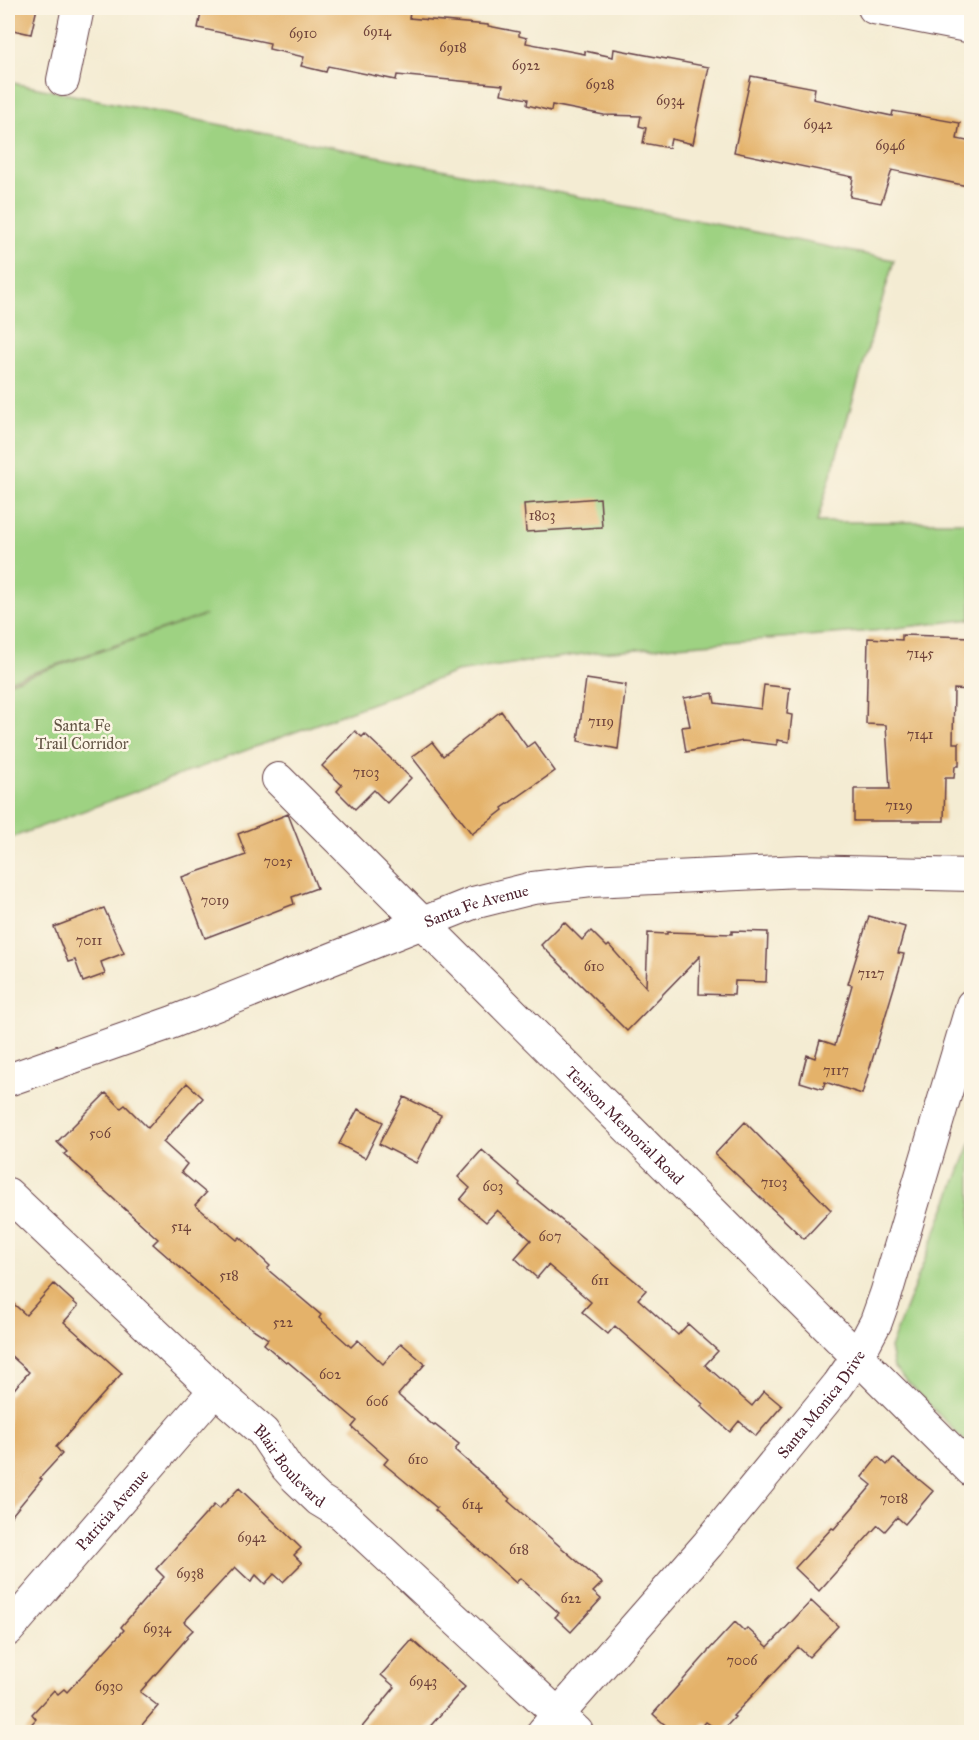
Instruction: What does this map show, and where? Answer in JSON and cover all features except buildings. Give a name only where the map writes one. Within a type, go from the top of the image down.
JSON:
[{"type":"street","points":[[63,81],[78,8]]},
{"type":"street","points":[[874,8],[972,27]]},
{"type":"street","name":"Tenison Memorial Road","points":[[278,779],[972,1471]]},
{"type":"street","name":"Santa Fe Avenue","points":[[8,1080],[173,1022],[473,903],[532,888],[591,882],[800,871],[972,875]]},
{"type":"street","name":"Santa Monica Drive","points":[[559,1727],[838,1385],[858,1356],[876,1322],[886,1294],[972,1005]]},
{"type":"street","name":"Blair Boulevard","points":[[8,1194],[215,1390],[263,1432],[296,1478],[320,1500],[342,1514],[559,1727]]},
{"type":"street","name":"Patricia Avenue","points":[[8,1630],[215,1390]]},
{"type":"green space","name":"Santa Fe Trail Corridor","points":[[8,82],[894,260],[817,522],[971,522],[971,619],[873,631],[598,652],[456,672],[8,839],[8,683],[206,615],[8,681]]},
{"type":"green space","points":[[971,1142],[971,1448],[894,1368],[890,1348]]}]
